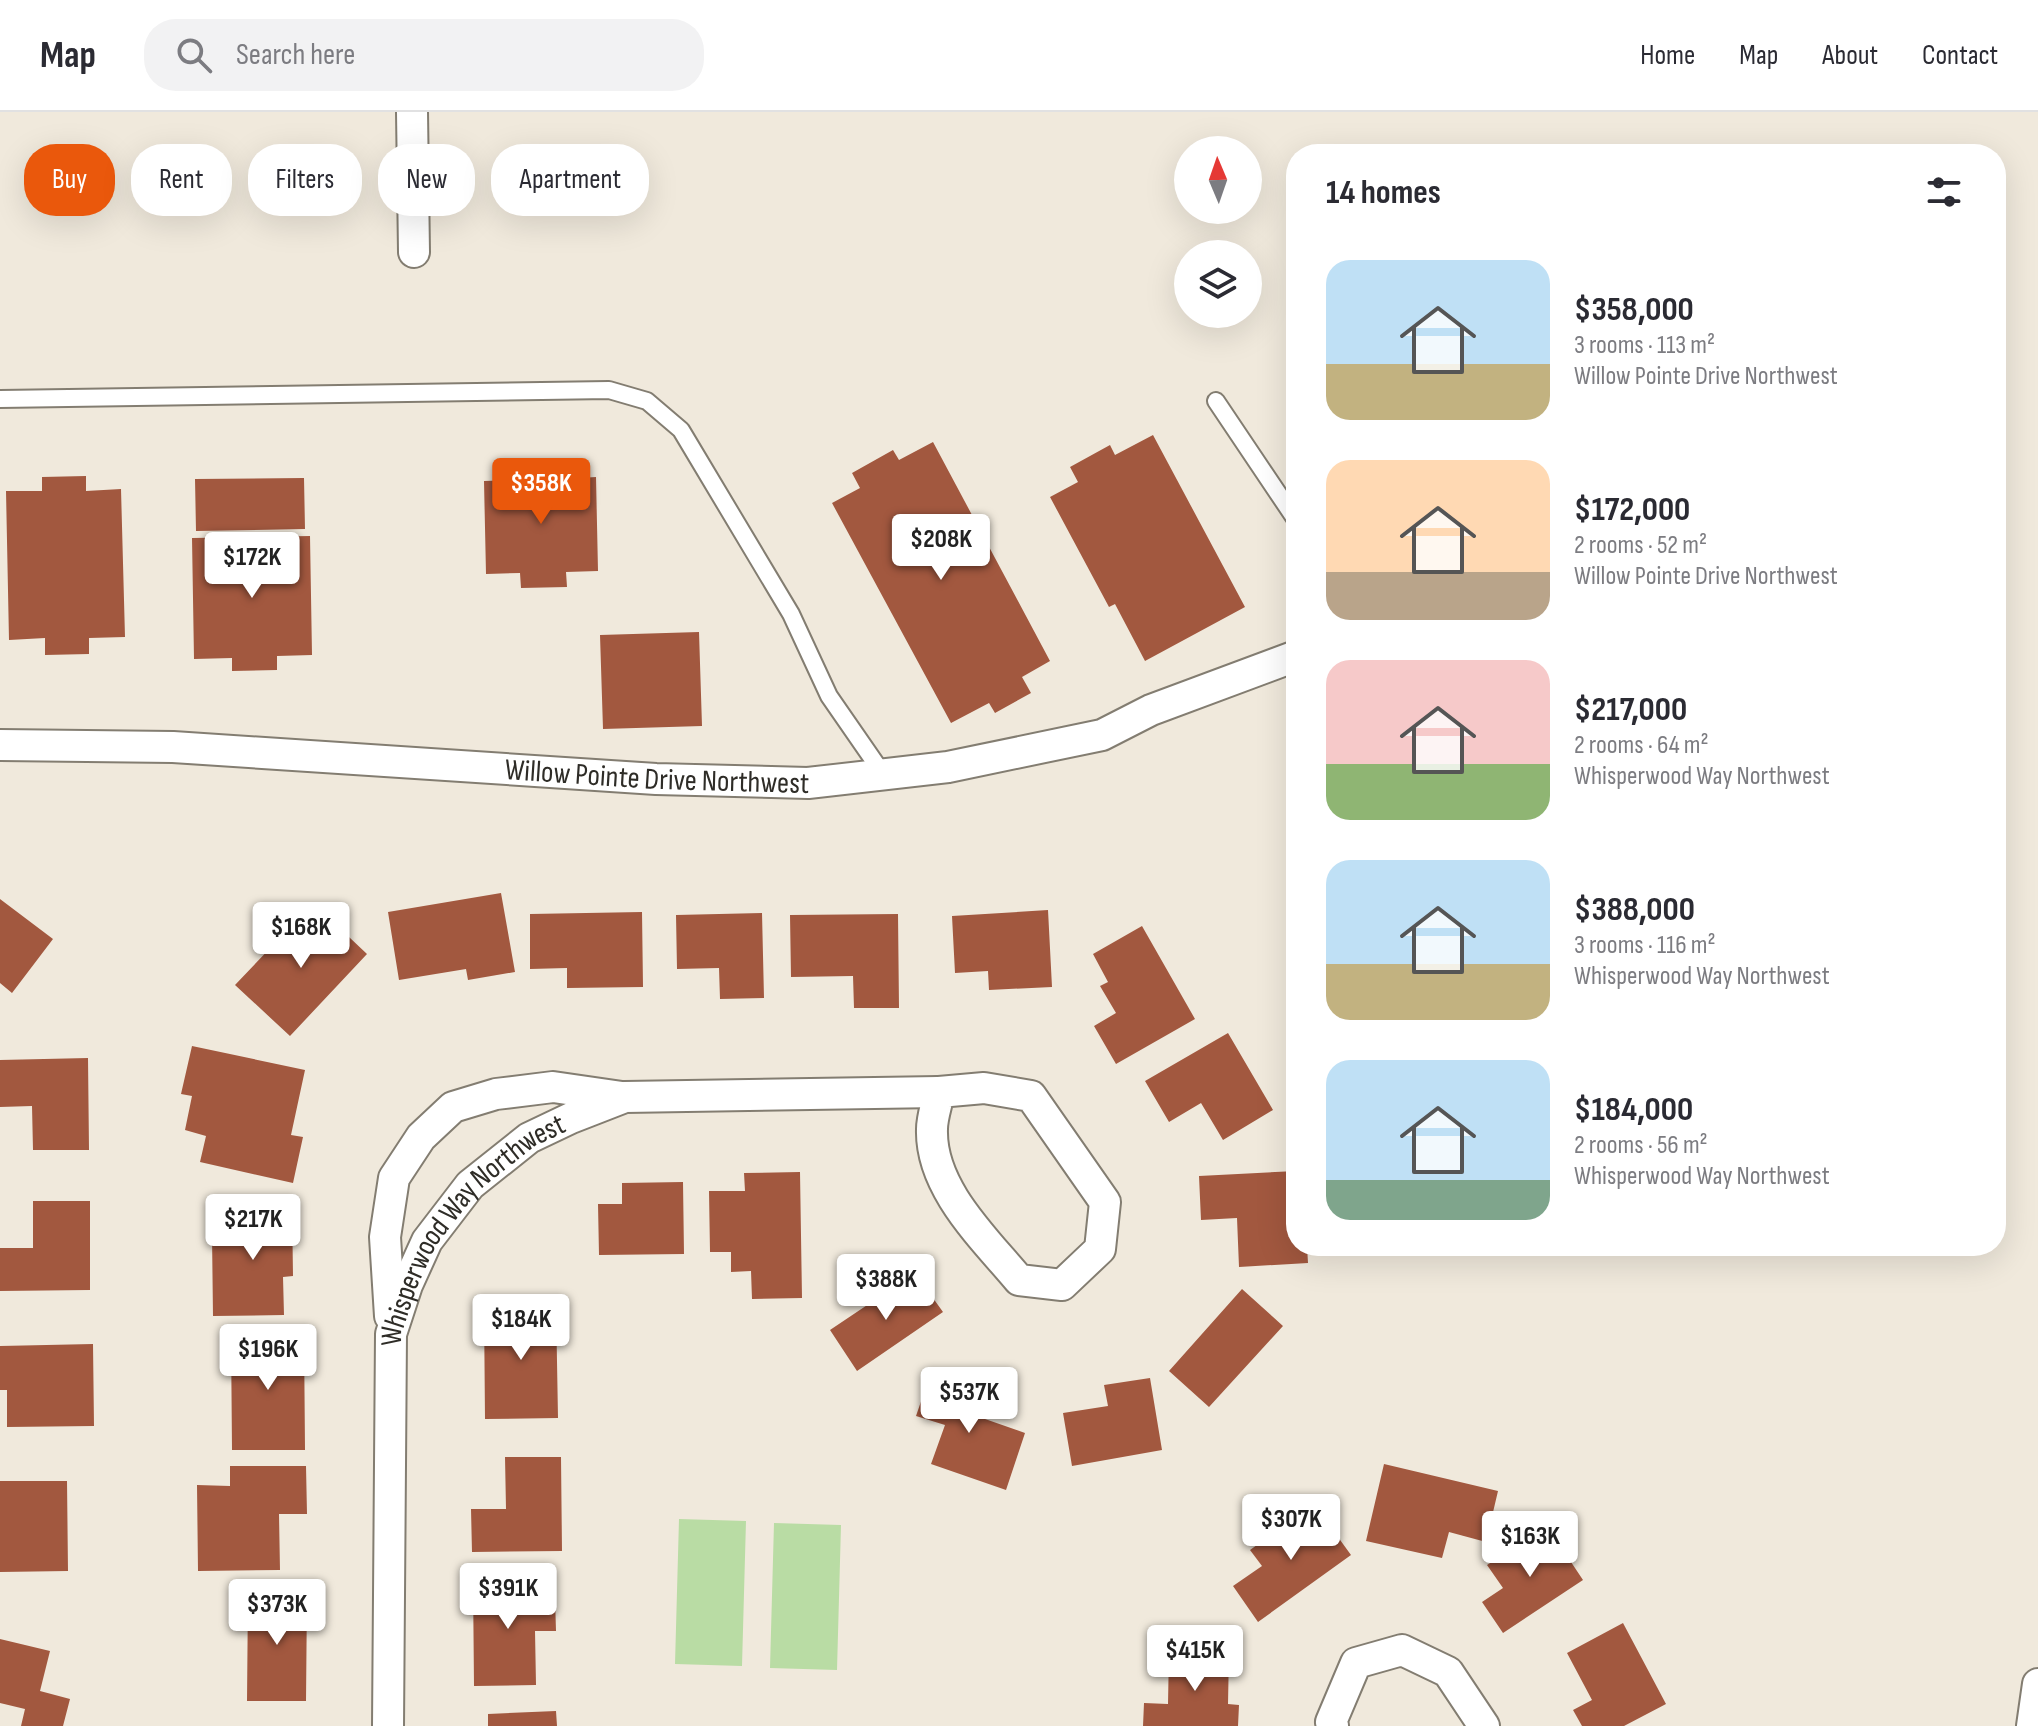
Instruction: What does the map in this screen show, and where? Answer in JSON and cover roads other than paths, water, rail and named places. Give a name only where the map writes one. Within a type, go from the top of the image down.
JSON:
[{"type":"street","points":[[412,112],[414,252]]},
{"type":"street","name":"Willow Pointe Drive Northwest","points":[[0,745],[173,747],[656,779],[808,783],[988,760],[1102,735],[1151,710],[1286,660]]},
{"type":"street","points":[[391,1334],[385,1237],[389,1207],[394,1178],[421,1137],[453,1107],[496,1094],[553,1087],[625,1097]]},
{"type":"street","name":"Whisperwood Way Northwest","points":[[388,1726],[391,1334],[407,1285],[427,1241],[470,1185],[529,1138],[625,1097],[939,1092],[984,1088],[1031,1096],[1105,1202],[1100,1249],[1062,1285],[1019,1280],[967,1217],[936,1166],[932,1129],[939,1092]]},
{"type":"street","points":[[1333,1726],[1331,1722],[1356,1663],[1402,1650],[1448,1672],[1484,1726]]},
{"type":"street","points":[[2032,1726],[2038,1684]]},
{"type":"lane","points":[[0,399],[609,390],[647,401],[681,430],[791,614],[829,696],[883,774]]},
{"type":"lane","points":[[1216,401],[1286,505]]}]
